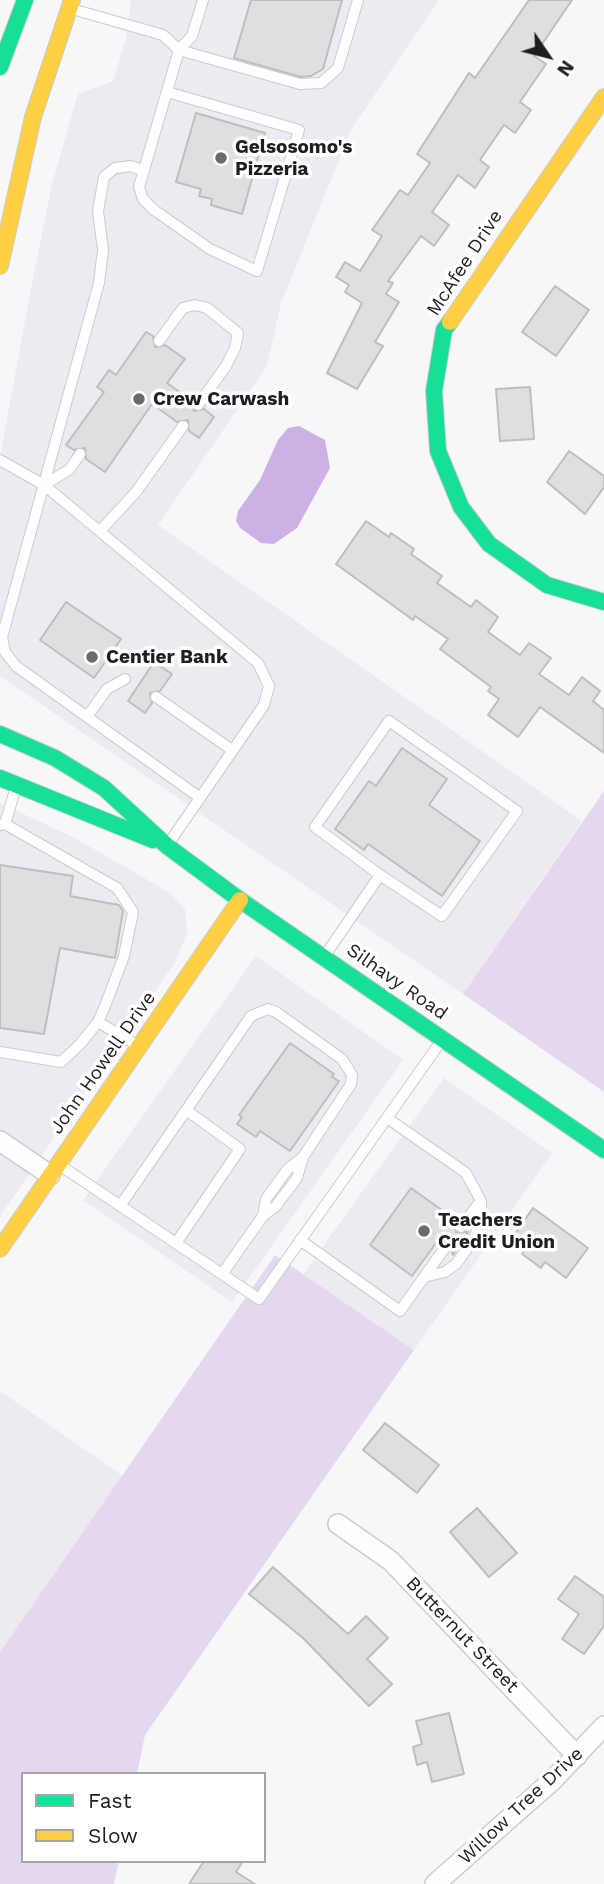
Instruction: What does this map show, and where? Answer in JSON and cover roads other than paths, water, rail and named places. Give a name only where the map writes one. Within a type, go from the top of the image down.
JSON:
[{"type":"street","points":[[0,67],[24,0]]},
{"type":"street","points":[[0,266],[33,117],[70,4]]},
{"type":"street","name":"McAfee Drive","points":[[604,97],[598,118],[444,330],[434,391],[438,451],[461,507],[489,544],[547,584],[604,602]]},
{"type":"street","name":"Silhavy Road","points":[[0,734],[80,771],[104,788],[167,846],[240,900],[604,1150]]},
{"type":"street","name":"Silhavy Road","points":[[0,778],[167,846]]},
{"type":"street","name":"John Howell Drive","points":[[0,1249],[240,900]]},
{"type":"street","points":[[0,1141],[54,1170]]},
{"type":"street","name":"Butternut Street","points":[[338,1524],[391,1561],[577,1756]]},
{"type":"street","name":"Willow Tree Drive","points":[[435,1884],[577,1756],[603,1728]]},
{"type":"lane","points":[[167,92],[299,130],[257,271],[210,249],[153,210],[143,200],[139,187],[167,92],[180,50],[192,36],[203,0]]},
{"type":"lane","points":[[70,4],[163,35],[180,50],[300,84],[321,83],[338,68],[358,0]]},
{"type":"lane","points":[[144,171],[131,166],[115,168],[104,177],[99,211],[103,250],[99,283],[2,637],[5,652],[16,666],[199,797]]},
{"type":"lane","points":[[159,341],[183,308],[195,305],[207,308],[238,333],[235,348],[226,366],[198,405]]},
{"type":"lane","points":[[100,531],[136,492],[183,426]]},
{"type":"lane","points":[[44,485],[70,469],[80,454]]},
{"type":"lane","points":[[0,460],[44,485],[258,663],[269,686],[264,705],[167,846]]},
{"type":"lane","points":[[87,717],[107,689],[125,679]]},
{"type":"lane","points":[[156,697],[232,750]]},
{"type":"lane","points":[[389,722],[517,811],[442,916],[380,875],[314,827],[389,722]]},
{"type":"lane","points":[[0,1052],[61,1062],[98,1022],[124,956],[133,912],[128,899],[117,888],[2,824],[16,786]]},
{"type":"lane","points":[[324,957],[380,875]]},
{"type":"lane","points":[[120,1206],[251,1016],[268,1009],[276,1012],[342,1059],[352,1075],[346,1093],[303,1157],[297,1178],[276,1206],[263,1216],[222,1274]]},
{"type":"lane","points":[[98,1022],[140,1046]]},
{"type":"lane","points":[[54,1170],[120,1206],[259,1298],[443,1039]]},
{"type":"lane","points":[[176,1243],[240,1149],[186,1111]]},
{"type":"lane","points":[[387,1118],[466,1173],[481,1201],[481,1218],[474,1239],[456,1264],[445,1272],[424,1277]]},
{"type":"lane","points":[[461,1227],[481,1201]]},
{"type":"lane","points":[[300,1240],[400,1311],[444,1249]]},
{"type":"place","name":"Gelsosomo's Pizzeria","points":[[221,158]]},
{"type":"place","name":"Crew Carwash","points":[[139,399]]},
{"type":"place","name":"Centier Bank","points":[[92,657]]},
{"type":"place","name":"Teachers Credit Union","points":[[424,1231]]}]
